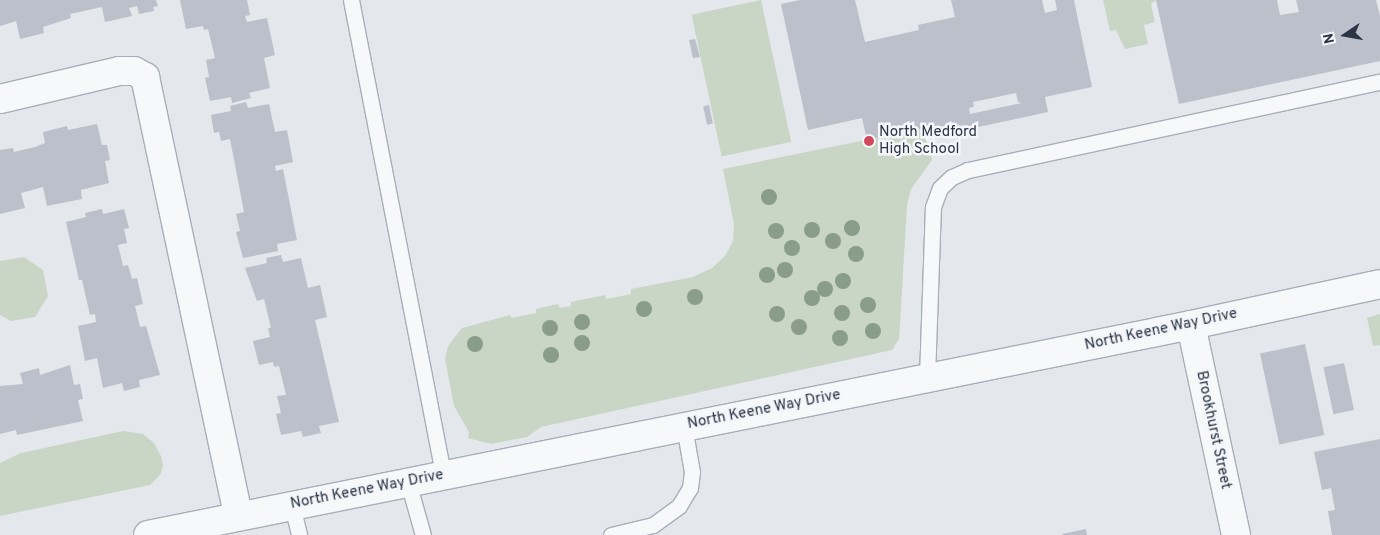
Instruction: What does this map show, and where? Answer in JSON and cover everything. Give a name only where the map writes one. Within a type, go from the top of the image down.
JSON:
[{"type":"street","points":[[0,99],[119,71],[134,71],[145,77],[238,516]]},
{"type":"street","name":"North Keene Way Drive","points":[[148,535],[1191,325],[1380,284]]},
{"type":"street","name":"Brookhurst Street","points":[[1191,325],[1236,535]]},
{"type":"lane","points":[[351,0],[443,475]]},
{"type":"lane","points":[[927,377],[933,207],[940,188],[952,177],[968,170],[1380,82]]},
{"type":"lane","points":[[610,535],[653,525],[679,506],[690,488],[692,472],[684,426]]},
{"type":"lane","points":[[408,482],[423,535]]},
{"type":"lane","points":[[292,506],[299,535]]},
{"type":"green space","points":[[761,0],[791,142],[722,157],[692,15]]},
{"type":"green space","points":[[1103,0],[1156,0],[1151,4],[1155,22],[1144,25],[1148,44],[1125,49],[1116,30],[1110,31]]},
{"type":"green space","points":[[925,128],[932,160],[911,189],[907,205],[899,339],[892,350],[541,427],[527,437],[491,444],[468,438],[469,432],[454,406],[445,359],[448,346],[462,328],[510,315],[511,318],[536,313],[536,309],[558,304],[560,308],[571,306],[571,302],[605,295],[606,299],[631,294],[631,289],[693,277],[712,268],[725,256],[733,241],[734,224],[723,169]]},
{"type":"green space","points":[[24,257],[43,270],[48,296],[35,317],[11,321],[0,315],[0,261]]},
{"type":"green space","points":[[1380,314],[1380,345],[1373,346],[1367,318]]},
{"type":"green space","points":[[123,431],[143,434],[154,443],[161,456],[163,466],[160,475],[150,485],[0,516],[0,463],[21,453]]},
{"type":"building","points":[[0,0],[156,0],[158,6],[153,7],[154,11],[139,14],[137,6],[129,8],[132,16],[105,22],[102,7],[70,14],[71,18],[43,27],[44,33],[20,39],[16,21],[0,26]]},
{"type":"building","points":[[180,0],[247,0],[250,15],[245,16],[247,22],[267,18],[275,55],[264,58],[270,88],[249,93],[251,98],[232,103],[231,97],[210,101],[205,78],[209,77],[206,60],[215,58],[208,29],[204,30],[203,26],[186,29]]},
{"type":"building","points":[[800,0],[855,0],[865,42],[919,30],[918,25],[955,17],[951,0],[1042,0],[1045,13],[1057,10],[1055,0],[1074,0],[1092,87],[1045,97],[1048,112],[927,138],[925,128],[867,140],[862,118],[808,130],[781,4]],"holes":[[[1016,93],[1018,102],[1022,103],[970,114],[969,108],[974,107],[973,102]]]},
{"type":"building","points":[[1156,0],[1277,0],[1280,15],[1299,12],[1296,0],[1376,0],[1380,16],[1380,61],[1179,104]]},
{"type":"building","points":[[695,39],[700,57],[693,58],[689,40]]},
{"type":"building","points":[[246,102],[248,108],[269,104],[275,132],[287,130],[293,162],[275,166],[276,171],[283,169],[297,240],[277,244],[278,251],[243,258],[236,232],[240,231],[236,214],[244,212],[230,139],[221,141],[219,132],[214,133],[211,115],[231,111],[230,106]]},
{"type":"building","points":[[709,105],[713,124],[707,125],[703,106]]},
{"type":"building","points":[[97,124],[102,145],[107,145],[110,160],[105,161],[109,183],[81,190],[82,199],[47,206],[43,187],[21,193],[25,208],[0,214],[0,150],[13,148],[14,152],[45,143],[43,132],[67,126],[68,130]]},
{"type":"building","points":[[102,209],[103,214],[124,209],[129,228],[124,229],[127,243],[118,245],[123,266],[128,265],[132,279],[137,278],[143,304],[135,306],[140,327],[146,326],[160,375],[139,380],[140,387],[124,391],[122,383],[103,388],[97,358],[85,361],[78,326],[96,322],[95,314],[90,315],[82,280],[79,280],[66,222],[86,217],[85,213]]},
{"type":"building","points":[[281,255],[283,262],[301,258],[308,288],[320,285],[327,317],[315,320],[339,422],[319,426],[321,433],[303,437],[301,431],[281,435],[276,414],[281,413],[277,396],[286,395],[279,366],[274,367],[273,362],[259,365],[253,341],[270,337],[268,328],[271,328],[264,299],[257,301],[245,268],[267,263],[266,258]]},
{"type":"building","points":[[1305,344],[1324,435],[1279,445],[1260,354]]},
{"type":"building","points":[[1344,363],[1354,410],[1333,414],[1323,367]]},
{"type":"building","points":[[70,365],[74,385],[80,384],[83,399],[78,400],[83,421],[17,435],[16,430],[0,434],[0,386],[23,384],[20,373],[39,368],[40,375]]},
{"type":"building","points":[[1380,439],[1380,535],[1332,535],[1328,511],[1335,510],[1331,488],[1322,490],[1314,452]]},
{"type":"building","points":[[1086,529],[1087,535],[1062,534]]},
{"type":"place","name":"North Medford High School","points":[[869,141]]}]
